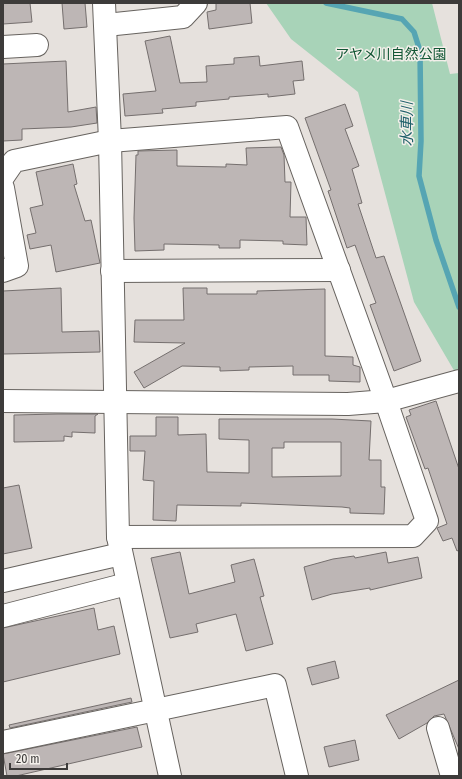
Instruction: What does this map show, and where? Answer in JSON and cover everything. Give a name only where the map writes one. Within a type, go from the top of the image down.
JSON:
[{"type":"street","points":[[104,3],[110,141],[112,272],[120,545],[154,709],[170,776]]},
{"type":"street","points":[[106,25],[183,17],[196,3]]},
{"type":"street","points":[[3,47],[37,45]]},
{"type":"street","points":[[3,177],[14,161],[110,141],[287,126],[386,401],[427,520],[413,536],[120,545],[3,581]]},
{"type":"street","points":[[3,188],[17,266],[3,271]]},
{"type":"street","points":[[112,272],[338,270]]},
{"type":"street","points":[[3,401],[348,404],[386,401],[459,381]]},
{"type":"street","points":[[3,616],[127,584]]},
{"type":"street","points":[[3,742],[154,709],[275,685],[297,776]]},
{"type":"street","points":[[438,728],[452,776]]},
{"type":"green space","name":"アヤメ川自然公園","points":[[266,3],[432,3],[450,74],[459,73],[459,379],[414,302],[358,92],[291,39]]},
{"type":"building","points":[[3,3],[30,3],[32,22],[3,24]]},
{"type":"building","points":[[62,3],[85,3],[87,27],[64,29]]},
{"type":"building","points":[[216,3],[250,3],[252,23],[209,29],[207,12],[216,10]]},
{"type":"building","points":[[170,36],[180,83],[207,82],[206,66],[234,64],[234,58],[259,56],[260,66],[302,61],[304,80],[293,81],[295,94],[268,97],[268,94],[229,97],[229,99],[196,102],[196,106],[162,109],[163,113],[125,116],[123,94],[156,91],[145,41]]},
{"type":"building","points":[[66,61],[68,112],[96,107],[97,123],[71,127],[22,129],[22,140],[3,141],[3,64]]},
{"type":"building","points":[[345,104],[353,126],[345,129],[359,166],[352,169],[362,203],[358,204],[376,258],[384,256],[421,361],[394,371],[370,305],[376,303],[355,245],[347,248],[328,191],[331,190],[305,118]]},
{"type":"building","points":[[281,147],[284,155],[285,182],[291,182],[290,217],[306,217],[307,245],[283,244],[283,241],[240,240],[240,248],[219,248],[219,245],[164,244],[164,250],[135,251],[134,218],[136,155],[138,155],[138,151],[177,150],[177,166],[226,167],[226,164],[247,165],[246,148]]},
{"type":"building","points":[[73,164],[77,184],[74,185],[85,221],[91,220],[100,263],[56,272],[51,245],[30,249],[27,235],[36,233],[30,208],[43,205],[36,172]]},
{"type":"building","points":[[61,288],[62,332],[99,331],[100,352],[3,354],[3,291]]},
{"type":"building","points":[[183,288],[207,288],[207,294],[257,294],[257,291],[325,289],[325,356],[353,357],[353,365],[360,367],[360,382],[329,381],[329,375],[293,375],[293,366],[249,367],[249,370],[220,371],[220,367],[182,366],[144,388],[134,372],[185,343],[134,342],[135,320],[184,320]]},
{"type":"building","points":[[436,401],[459,469],[459,550],[457,551],[452,538],[443,541],[437,528],[447,524],[428,468],[425,469],[406,417],[411,415],[409,410]]},
{"type":"building","points":[[98,414],[95,416],[95,433],[72,432],[72,437],[64,436],[64,441],[14,442],[14,415]]},
{"type":"building","points":[[156,417],[178,417],[178,435],[206,434],[207,472],[249,473],[249,440],[219,439],[219,419],[332,419],[371,421],[369,460],[381,460],[381,487],[385,487],[384,514],[350,513],[350,508],[342,507],[241,503],[241,506],[177,505],[176,521],[153,520],[154,481],[143,480],[145,451],[130,451],[130,436],[156,436]],"holes":[[[284,442],[341,442],[341,476],[272,477],[272,448],[284,448]]]},
{"type":"building","points":[[19,485],[32,548],[3,554],[3,488]]},
{"type":"building","points":[[180,552],[189,594],[235,582],[231,565],[254,559],[264,596],[260,597],[273,644],[246,651],[236,614],[196,624],[198,632],[170,638],[151,558]]},
{"type":"building","points":[[386,552],[388,563],[418,557],[422,578],[370,590],[370,588],[332,594],[312,600],[304,567],[333,559],[354,556],[355,558]]},
{"type":"building","points":[[94,608],[98,630],[114,626],[120,654],[3,682],[3,628]]},
{"type":"building","points":[[335,661],[339,678],[312,685],[307,668]]},
{"type":"building","points":[[459,680],[459,749],[444,714],[434,716],[427,723],[399,739],[386,715]]},
{"type":"building","points":[[131,698],[132,702],[10,728],[9,725]]},
{"type":"building","points":[[137,727],[142,747],[16,776],[7,776],[3,754]]},
{"type":"building","points":[[355,740],[359,760],[329,767],[324,747]]},
{"type":"waterway","name":"水車川","points":[[326,3],[402,19],[414,32],[420,51],[421,141],[419,176],[436,240],[459,307]]}]
